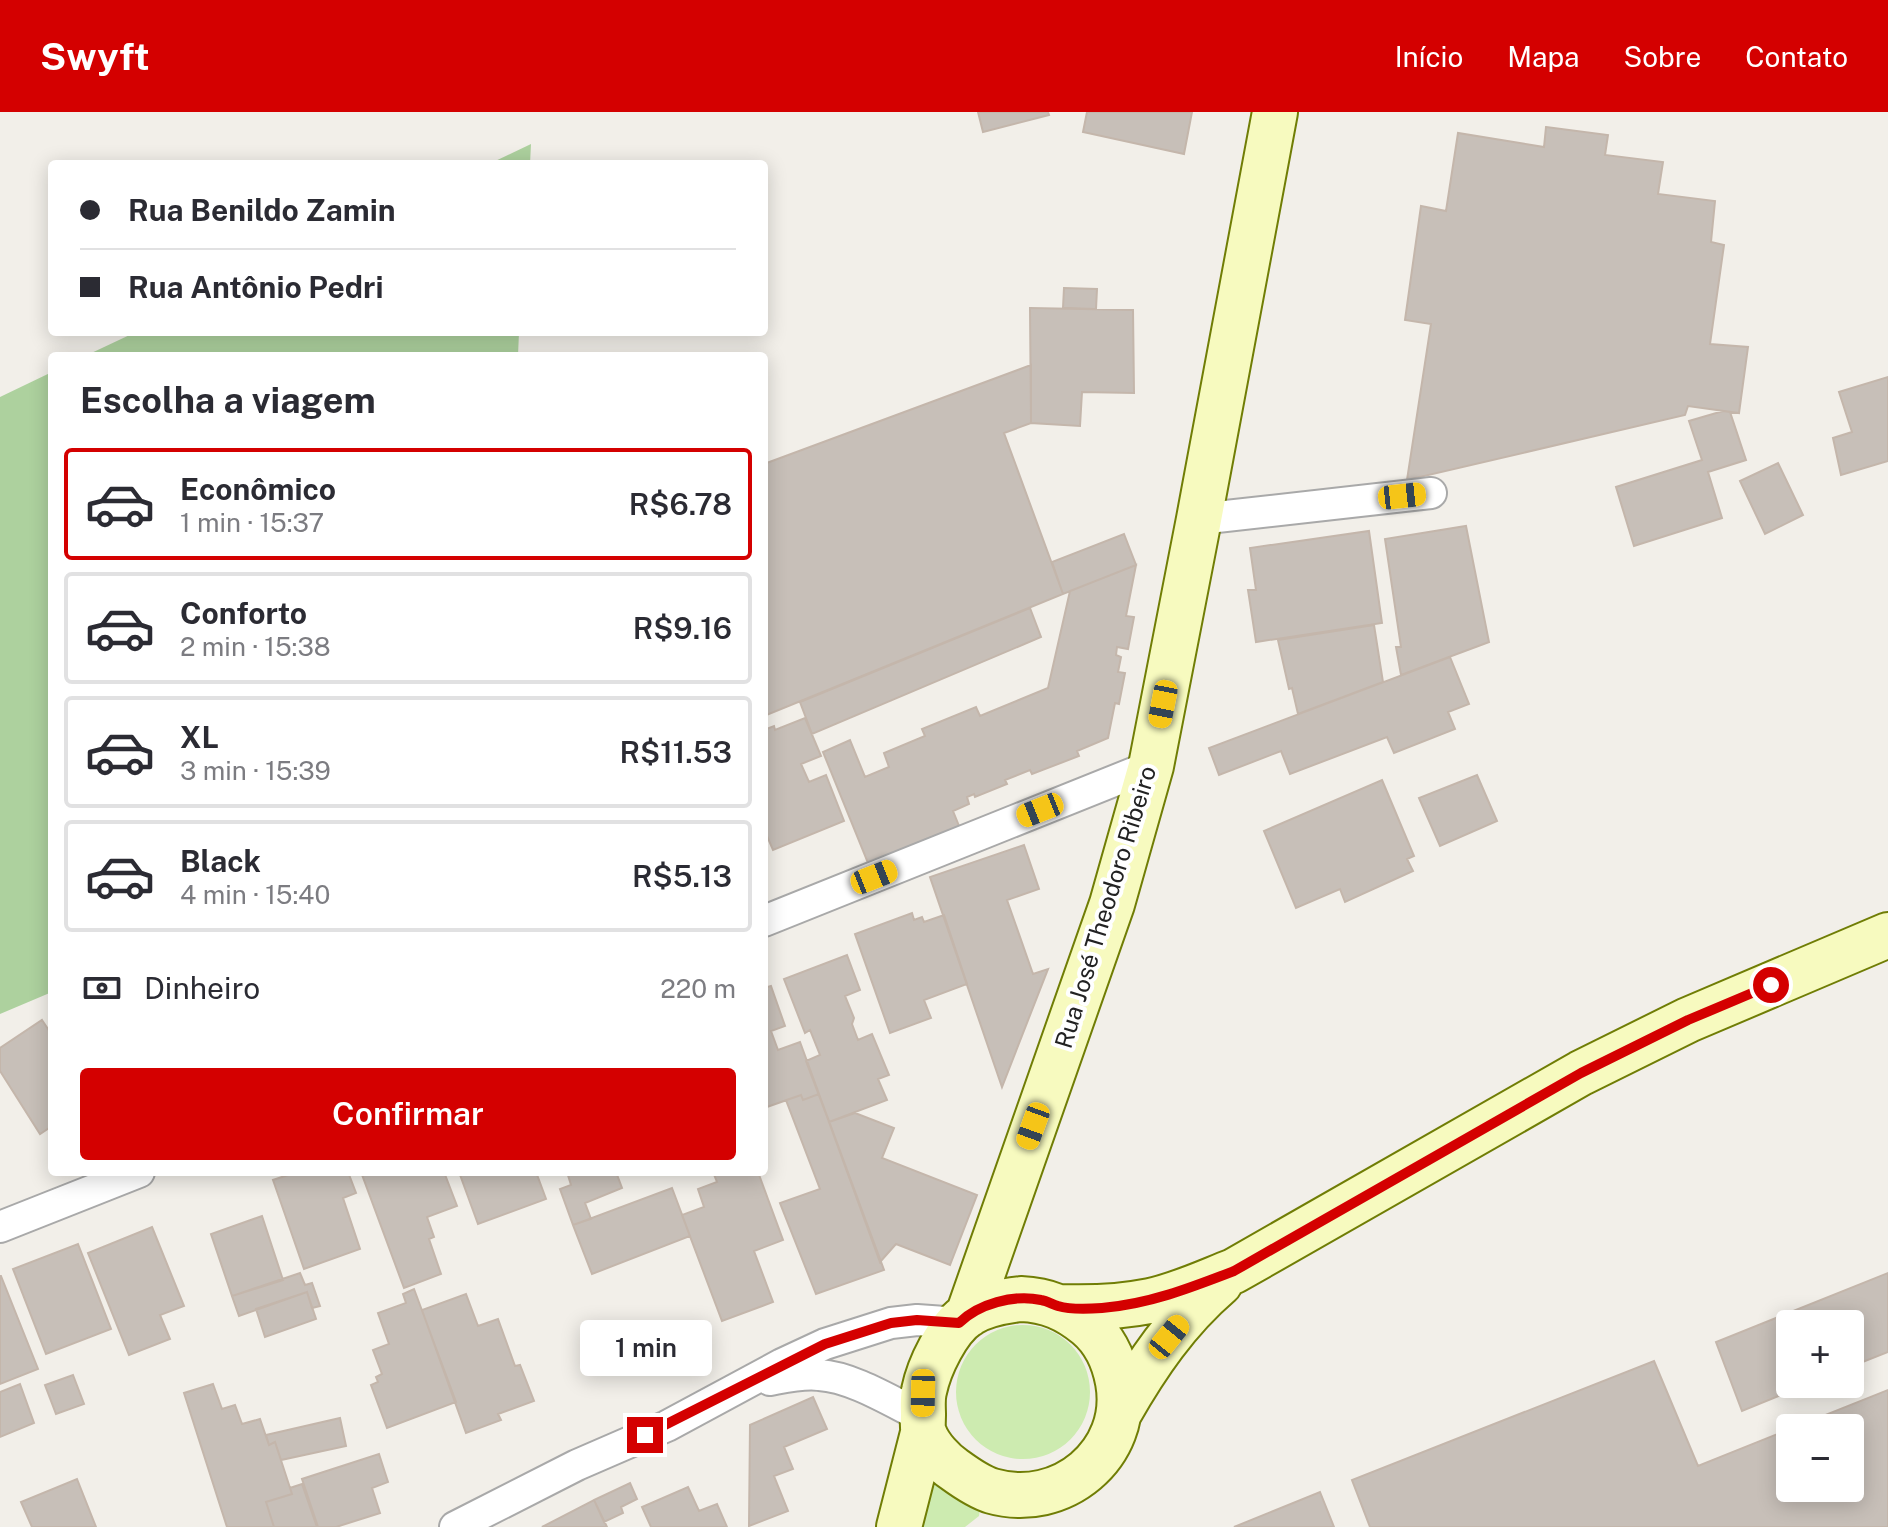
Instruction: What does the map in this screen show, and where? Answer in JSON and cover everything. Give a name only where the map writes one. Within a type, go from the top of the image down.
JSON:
[{"type":"main road","name":"Rua José Theodoro Ribeiro","points":[[964,1319],[1112,904],[1151,766],[1275,112]]},
{"type":"main road","points":[[1061,1307],[1099,1308],[1150,1301],[1234,1271],[1581,1073],[1688,1020],[1888,935]]},
{"type":"main road","points":[[1119,1413],[1157,1351],[1180,1322],[1234,1271]]},
{"type":"main road","points":[[899,1527],[923,1425],[923,1393],[944,1342],[964,1319],[1003,1301],[1039,1299],[1071,1312],[1097,1333],[1115,1363],[1121,1396],[1112,1438],[1098,1460],[1080,1477],[1057,1490],[1015,1495],[990,1490],[945,1464],[923,1425]]},
{"type":"street","points":[[1199,519],[1431,493]]},
{"type":"street","points":[[768,919],[1151,766]]},
{"type":"street","points":[[0,1227],[129,1176]]},
{"type":"street","points":[[455,1527],[577,1465],[667,1426],[825,1344],[891,1323],[964,1319]]},
{"type":"street","points":[[748,1383],[795,1375],[840,1379],[860,1386],[923,1425]]},
{"type":"green space","points":[[531,144],[530,160],[497,160]]},
{"type":"green space","points":[[128,336],[519,336],[518,352],[94,352]]},
{"type":"green space","points":[[48,374],[48,994],[0,1014],[0,397]]},
{"type":"green space","points":[[1023,1325],[1049,1330],[1070,1345],[1085,1366],[1090,1392],[1085,1418],[1070,1439],[1049,1454],[1023,1459],[997,1454],[976,1439],[961,1418],[956,1392],[961,1366],[976,1345],[997,1330]]},
{"type":"green space","points":[[930,1478],[980,1509],[979,1516],[965,1527],[907,1527]]},
{"type":"building","points":[[978,112],[1048,112],[1049,115],[983,132]]},
{"type":"building","points":[[1087,112],[1192,112],[1184,154],[1083,132]]},
{"type":"building","points":[[1546,127],[1608,135],[1605,155],[1663,162],[1658,194],[1715,201],[1711,242],[1724,245],[1710,344],[1748,347],[1739,413],[1688,406],[1685,415],[1407,480],[1431,324],[1405,320],[1421,206],[1446,211],[1458,133],[1544,147]]},
{"type":"building","points":[[1064,288],[1097,289],[1096,309],[1063,308]]},
{"type":"building","points":[[1030,308],[1133,310],[1134,393],[1082,392],[1080,426],[1031,423]]},
{"type":"building","points":[[1031,365],[1031,423],[1004,433],[1063,594],[768,714],[768,463]]},
{"type":"building","points":[[1888,377],[1888,461],[1841,475],[1833,438],[1852,432],[1839,392]]},
{"type":"building","points":[[1723,411],[1730,412],[1746,460],[1708,472],[1722,518],[1634,546],[1616,487],[1702,460],[1689,421]]},
{"type":"building","points":[[1778,463],[1803,515],[1765,534],[1740,481]]},
{"type":"building","points":[[1466,526],[1489,642],[1401,675],[1396,647],[1401,647],[1385,539]]},
{"type":"building","points":[[1369,531],[1382,623],[1256,642],[1248,590],[1256,590],[1250,548]]},
{"type":"building","points":[[1124,534],[1136,565],[1063,594],[1052,562]]},
{"type":"building","points":[[1136,565],[1126,616],[1134,617],[1128,649],[1117,647],[1116,655],[1121,657],[1118,672],[1125,673],[1108,738],[1077,751],[1079,756],[1032,774],[1030,770],[1005,780],[1007,784],[975,797],[974,794],[967,797],[969,804],[953,811],[959,826],[868,863],[823,752],[850,740],[865,777],[889,767],[884,753],[925,736],[922,729],[976,707],[980,716],[1048,688],[1070,591]]},
{"type":"building","points":[[1030,608],[1041,637],[812,734],[800,702]]},
{"type":"building","points":[[1374,625],[1383,682],[1298,714],[1278,640]]},
{"type":"building","points":[[1450,657],[1469,704],[1448,712],[1455,729],[1394,753],[1387,737],[1290,774],[1281,751],[1219,775],[1209,748]]},
{"type":"building","points":[[805,718],[821,756],[801,764],[809,782],[826,775],[844,821],[773,850],[768,838],[768,728],[774,726],[775,730]]},
{"type":"building","points":[[1477,775],[1497,821],[1440,846],[1419,798]]},
{"type":"building","points":[[1382,780],[1414,856],[1407,859],[1413,871],[1345,902],[1340,889],[1296,908],[1264,831]]},
{"type":"building","points":[[1024,845],[1039,889],[1007,900],[1033,974],[1048,969],[1002,1087],[930,877]]},
{"type":"building","points":[[912,913],[914,920],[922,917],[924,922],[944,915],[967,984],[924,1000],[931,1018],[890,1033],[855,934]]},
{"type":"building","points":[[847,955],[860,990],[845,996],[854,1018],[852,1024],[858,1040],[872,1034],[889,1075],[878,1079],[887,1100],[829,1122],[806,1061],[820,1055],[810,1030],[805,1033],[784,979]]},
{"type":"building","points":[[771,986],[785,1026],[771,1031],[778,1050],[800,1042],[819,1094],[803,1100],[801,1095],[768,1107],[768,987]]},
{"type":"building","points":[[42,1020],[48,1029],[48,1129],[40,1134],[0,1071],[0,1048]]},
{"type":"building","points":[[819,1094],[884,1270],[816,1294],[780,1203],[820,1189],[786,1100],[801,1095],[803,1100]]},
{"type":"building","points":[[855,1113],[894,1128],[882,1158],[977,1195],[950,1265],[896,1244],[880,1262],[829,1122]]},
{"type":"building","points":[[285,1176],[350,1176],[356,1193],[343,1198],[360,1249],[304,1269],[273,1180]]},
{"type":"building","points":[[362,1176],[446,1176],[457,1206],[427,1217],[434,1237],[429,1239],[441,1274],[404,1288]]},
{"type":"building","points":[[460,1176],[537,1176],[546,1199],[478,1224]]},
{"type":"building","points":[[568,1176],[618,1176],[622,1188],[585,1203],[591,1219],[573,1225],[560,1189],[571,1185]]},
{"type":"building","points":[[715,1176],[759,1176],[783,1240],[754,1251],[773,1302],[722,1321],[682,1215],[704,1207],[698,1189],[717,1182]]},
{"type":"building","points":[[672,1188],[690,1236],[592,1274],[573,1225]]},
{"type":"building","points":[[262,1216],[283,1280],[232,1296],[211,1234]]},
{"type":"building","points":[[152,1227],[184,1306],[160,1315],[170,1339],[129,1355],[88,1253]]},
{"type":"building","points":[[78,1244],[111,1329],[46,1354],[13,1269]]},
{"type":"building","points":[[300,1273],[305,1285],[312,1283],[320,1306],[312,1308],[307,1292],[239,1316],[232,1296]]},
{"type":"building","points":[[1888,1273],[1888,1352],[1864,1361],[1864,1310],[1796,1310]]},
{"type":"building","points":[[0,1276],[38,1369],[0,1384]]},
{"type":"building","points":[[414,1289],[456,1402],[387,1428],[371,1385],[378,1382],[376,1377],[382,1374],[373,1350],[389,1344],[378,1313],[406,1303],[403,1294]]},
{"type":"building","points":[[307,1292],[316,1319],[265,1337],[256,1309]]},
{"type":"building","points":[[466,1294],[478,1326],[498,1319],[515,1366],[520,1365],[534,1401],[498,1414],[501,1420],[466,1433],[422,1310]]},
{"type":"building","points":[[1776,1318],[1776,1397],[1742,1411],[1716,1342]]},
{"type":"building","points":[[1654,1361],[1698,1466],[1776,1435],[1776,1502],[1864,1502],[1864,1414],[1828,1414],[1888,1390],[1888,1527],[1370,1527],[1352,1480]]},
{"type":"building","points":[[73,1375],[84,1404],[56,1414],[45,1385]]},
{"type":"building","points":[[20,1384],[34,1423],[0,1437],[0,1392]]},
{"type":"building","points":[[213,1384],[222,1409],[235,1405],[242,1424],[260,1419],[269,1445],[275,1442],[292,1494],[266,1502],[274,1527],[227,1527],[184,1393]]},
{"type":"building","points":[[813,1397],[827,1429],[784,1447],[793,1469],[774,1476],[788,1511],[749,1526],[750,1425]]},
{"type":"building","points":[[340,1418],[346,1446],[281,1460],[275,1442],[269,1445],[266,1435]]},
{"type":"building","points":[[379,1454],[388,1482],[372,1488],[380,1513],[336,1527],[318,1527],[302,1479]]},
{"type":"building","points":[[77,1479],[96,1527],[32,1527],[21,1502]]},
{"type":"building","points":[[630,1483],[637,1499],[621,1507],[623,1513],[604,1522],[594,1500]]},
{"type":"building","points":[[302,1484],[317,1527],[274,1527],[266,1502],[292,1494],[290,1488]]},
{"type":"building","points":[[688,1487],[699,1511],[717,1504],[727,1527],[651,1527],[642,1507]]},
{"type":"building","points":[[1320,1492],[1334,1527],[1234,1527]]},
{"type":"building","points":[[594,1500],[607,1527],[542,1527]]},
{"type":"route","points":[[645,1435],[825,1344],[891,1323],[917,1320],[959,1323],[985,1307],[1021,1299],[1039,1299],[1061,1307],[1099,1308],[1150,1301],[1234,1271],[1581,1073],[1688,1020],[1771,985]]}]
